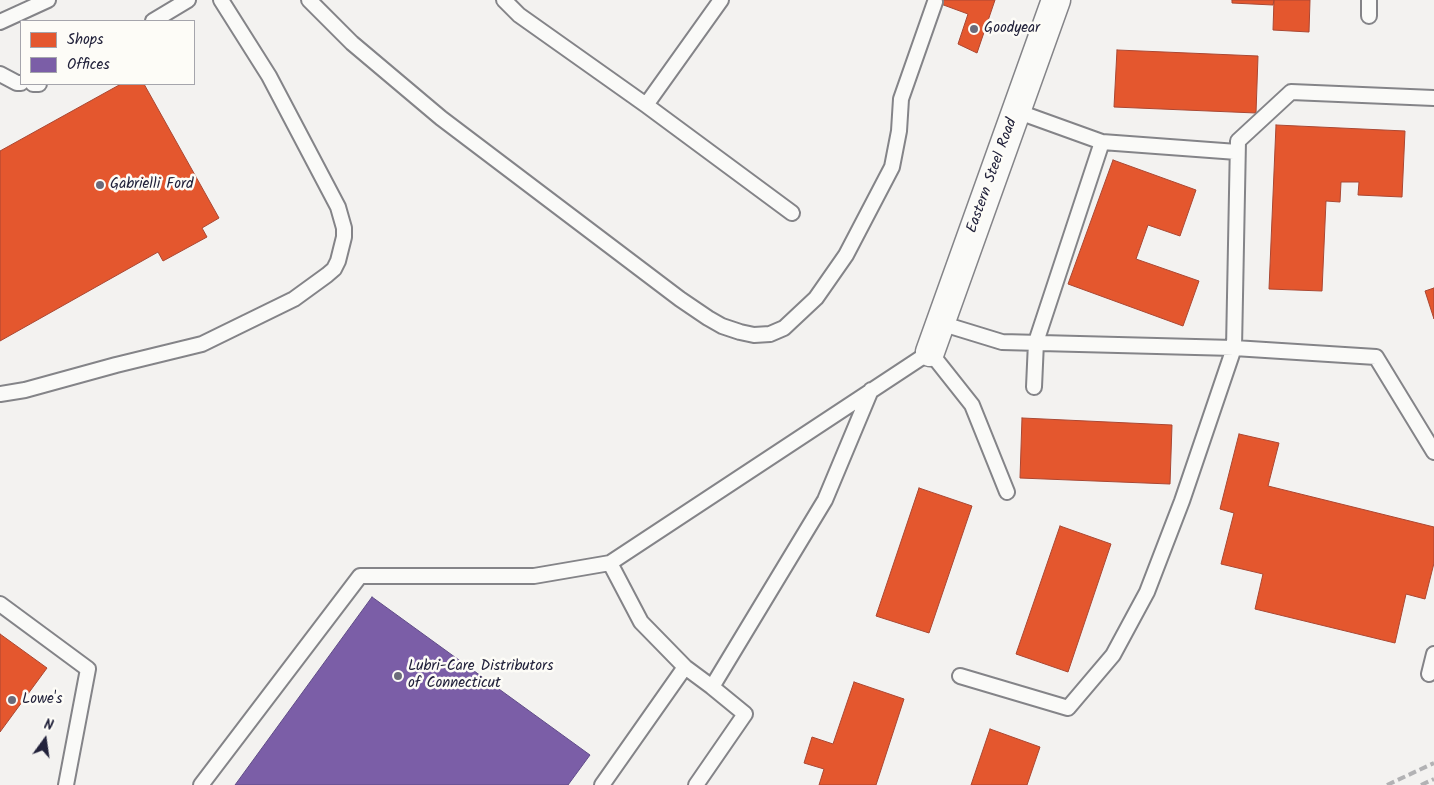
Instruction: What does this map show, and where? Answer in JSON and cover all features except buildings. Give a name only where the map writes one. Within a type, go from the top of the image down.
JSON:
[{"type":"street","name":"Eastern Steel Road","points":[[930,352],[1056,0]]},
{"type":"lane","points":[[0,22],[48,0]]},
{"type":"lane","points":[[155,20],[188,0]]},
{"type":"lane","points":[[0,394],[25,390],[202,344],[294,299],[334,269],[344,237],[344,228],[338,207],[269,76],[220,0]]},
{"type":"lane","points":[[309,0],[352,43],[441,118],[680,299],[722,326],[754,335],[770,334],[784,328],[816,298],[846,255],[892,167],[899,132],[901,99],[935,2]]},
{"type":"lane","points":[[504,0],[519,15],[646,105],[792,213]]},
{"type":"lane","points":[[646,105],[721,0]]},
{"type":"lane","points":[[1369,0],[1369,16]]},
{"type":"lane","points":[[0,74],[20,83]]},
{"type":"lane","points":[[960,676],[1068,708],[1113,655],[1148,592],[1182,501],[1234,348],[1238,141],[1291,92],[1434,98]]},
{"type":"lane","points":[[1016,111],[1102,142],[1237,152]]},
{"type":"lane","points":[[1034,387],[1036,342],[1102,142]]},
{"type":"lane","points":[[940,323],[1002,342],[1234,348],[1376,357],[1434,452]]},
{"type":"lane","points":[[201,785],[360,576],[534,576],[610,563],[930,352],[972,405],[1007,492]]},
{"type":"lane","points":[[712,688],[825,500],[871,390]]},
{"type":"lane","points":[[610,563],[641,622],[685,667],[745,714],[696,785]]},
{"type":"lane","points":[[0,604],[88,669],[66,785]]},
{"type":"lane","points":[[1429,674],[1434,654]]},
{"type":"lane","points":[[602,785],[685,667]]},
{"type":"railway","points":[[1387,785],[1434,763]]},
{"type":"railway","points":[[1421,785],[1434,779]]},
{"type":"place","name":"Goodyear","points":[[974,29]]},
{"type":"place","name":"Gabrielli Ford","points":[[100,185]]},
{"type":"place","name":"Lubri-Care Distributors of Connecticut","points":[[398,676]]},
{"type":"place","name":"Lowe's","points":[[12,700]]}]
